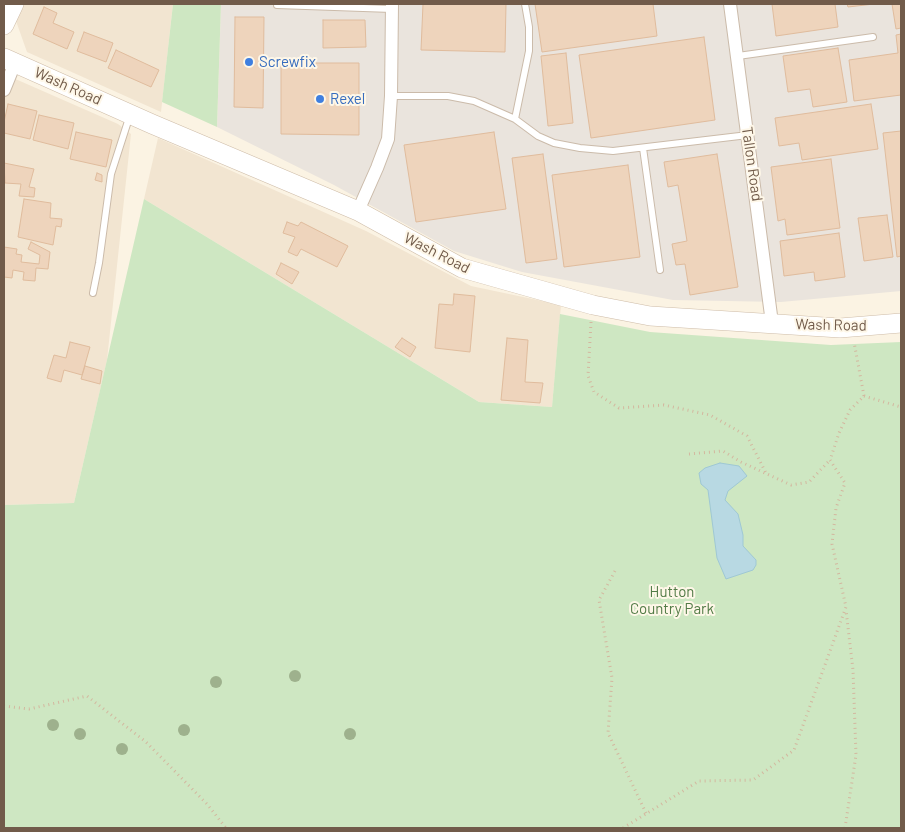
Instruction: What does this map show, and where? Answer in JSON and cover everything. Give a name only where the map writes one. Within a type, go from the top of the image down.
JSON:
[{"type":"street","points":[[4,25],[14,4]]},
{"type":"street","name":"Tallon Road","points":[[730,4],[772,324]]},
{"type":"street","points":[[358,211],[388,139],[391,96],[392,6]]},
{"type":"street","points":[[4,90],[9,60]]},
{"type":"street","name":"Wash Road","points":[[9,60],[358,211],[462,268],[593,305],[650,316],[851,328],[901,324]]},
{"type":"lane","points":[[514,119],[529,51],[528,27],[524,4]]},
{"type":"lane","points":[[277,5],[392,6]]},
{"type":"lane","points":[[738,56],[873,37]]},
{"type":"lane","points":[[391,96],[448,96],[474,101],[514,119],[538,136],[580,148],[613,151],[748,135]]},
{"type":"lane","points":[[93,293],[111,174],[131,114]]},
{"type":"lane","points":[[643,148],[660,270]]},
{"type":"path","points":[[593,305],[588,376],[594,392],[619,408],[664,405],[710,415],[747,436],[767,475]]},
{"type":"path","points":[[851,328],[864,396]]},
{"type":"path","points":[[689,454],[723,451],[767,475],[791,485],[809,482],[830,460],[838,433],[850,410],[864,396]]},
{"type":"path","points":[[864,396],[901,408]]},
{"type":"path","points":[[830,460],[845,484],[836,508],[832,544],[846,607],[853,670],[856,755],[845,828]]},
{"type":"path","points":[[616,571],[599,600],[612,678],[608,733],[646,813]]},
{"type":"path","points":[[623,828],[699,781],[753,780],[794,750],[846,607]]},
{"type":"path","points":[[4,706],[29,709],[87,696],[146,742],[207,804],[226,828]]},
{"type":"shaded area","points":[[24,4],[173,4],[161,112],[27,52],[16,21]]},
{"type":"shaded area","points":[[221,4],[901,4],[901,291],[781,302],[673,300],[522,272],[454,251],[334,185],[217,127]]},
{"type":"shaded area","points":[[4,74],[118,124],[131,134],[107,360],[74,503],[4,505]]},
{"type":"shaded area","points":[[158,138],[366,231],[471,286],[561,305],[552,407],[479,402],[144,199]]},
{"type":"green space","points":[[173,4],[221,4],[217,127],[162,102]]},
{"type":"green space","name":"Hutton Country Park","points":[[144,199],[479,402],[552,407],[560,314],[650,332],[831,345],[901,342],[901,828],[4,828],[4,505],[74,503]]},
{"type":"water","points":[[720,463],[739,466],[747,476],[728,491],[725,500],[738,514],[743,535],[743,546],[756,560],[753,570],[726,579],[717,558],[708,490],[701,484],[699,473],[705,468]]},
{"type":"building","points":[[423,4],[506,4],[505,52],[421,50]]},
{"type":"building","points":[[535,4],[653,4],[657,36],[542,52]]},
{"type":"building","points":[[772,4],[835,4],[838,27],[776,36]]},
{"type":"building","points":[[847,4],[874,4],[848,7]]},
{"type":"building","points":[[892,4],[901,4],[901,28],[896,29]]},
{"type":"building","points":[[44,7],[57,13],[53,23],[74,32],[67,49],[33,34]]},
{"type":"building","name":"Screwfix","points":[[235,17],[264,17],[263,108],[234,107]]},
{"type":"building","points":[[323,20],[365,20],[366,47],[323,48]]},
{"type":"building","points":[[84,32],[113,43],[106,62],[77,51]]},
{"type":"building","points":[[901,34],[901,95],[854,101],[849,60],[898,53],[896,35]]},
{"type":"building","points":[[704,37],[715,120],[591,138],[579,55]]},
{"type":"building","points":[[838,48],[847,102],[813,107],[810,89],[788,92],[783,56]]},
{"type":"building","points":[[116,50],[159,70],[151,87],[108,68]]},
{"type":"building","points":[[566,53],[573,123],[548,126],[541,56]]},
{"type":"building","name":"Rexel","points":[[281,63],[359,63],[359,135],[281,134]]},
{"type":"building","points":[[8,104],[37,111],[30,139],[4,133],[4,122]]},
{"type":"building","points":[[871,104],[878,149],[802,160],[799,143],[779,146],[775,118]]},
{"type":"building","points":[[39,115],[74,123],[68,149],[33,140]]},
{"type":"building","points":[[901,131],[901,256],[897,257],[883,133]]},
{"type":"building","points":[[76,132],[112,140],[106,167],[70,159]]},
{"type":"building","points":[[494,132],[506,209],[416,222],[404,145]]},
{"type":"building","points":[[543,154],[557,259],[526,263],[512,158]]},
{"type":"building","points":[[717,154],[738,287],[690,295],[685,264],[676,265],[672,244],[687,241],[678,185],[668,187],[664,162]]},
{"type":"building","points":[[831,159],[840,228],[787,235],[785,219],[778,221],[771,167]]},
{"type":"building","points":[[4,163],[34,169],[29,187],[35,188],[34,197],[19,196],[21,184],[5,183]]},
{"type":"building","points":[[628,165],[640,257],[564,267],[552,175]]},
{"type":"building","points":[[97,173],[102,175],[102,182],[95,180]]},
{"type":"building","points":[[24,199],[51,203],[50,218],[62,219],[61,227],[56,226],[53,245],[18,237]]},
{"type":"building","points":[[887,215],[893,257],[864,261],[858,218]]},
{"type":"building","points":[[287,222],[298,226],[301,222],[348,246],[337,267],[301,249],[297,256],[288,252],[295,237],[283,233]]},
{"type":"building","points":[[839,233],[845,277],[815,281],[814,272],[784,276],[780,241]]},
{"type":"building","points":[[31,242],[50,252],[48,269],[36,268],[35,281],[23,280],[24,272],[13,270],[12,278],[4,277],[4,247],[17,249],[16,254],[22,255],[21,262],[39,264],[40,255],[28,249]]},
{"type":"building","points":[[281,263],[299,272],[292,284],[276,274]]},
{"type":"building","points":[[454,294],[475,296],[470,352],[435,348],[439,304],[453,305]]},
{"type":"building","points":[[402,338],[416,347],[410,357],[395,347]]},
{"type":"building","points":[[507,338],[528,340],[525,382],[543,383],[540,403],[501,400]]},
{"type":"building","points":[[70,342],[90,347],[82,375],[64,370],[61,382],[47,378],[54,355],[66,358]]},
{"type":"building","points":[[85,366],[102,371],[100,384],[81,379]]},
{"type":"place","name":"Screwfix","points":[[249,62]]},
{"type":"place","name":"Rexel","points":[[320,99]]}]
